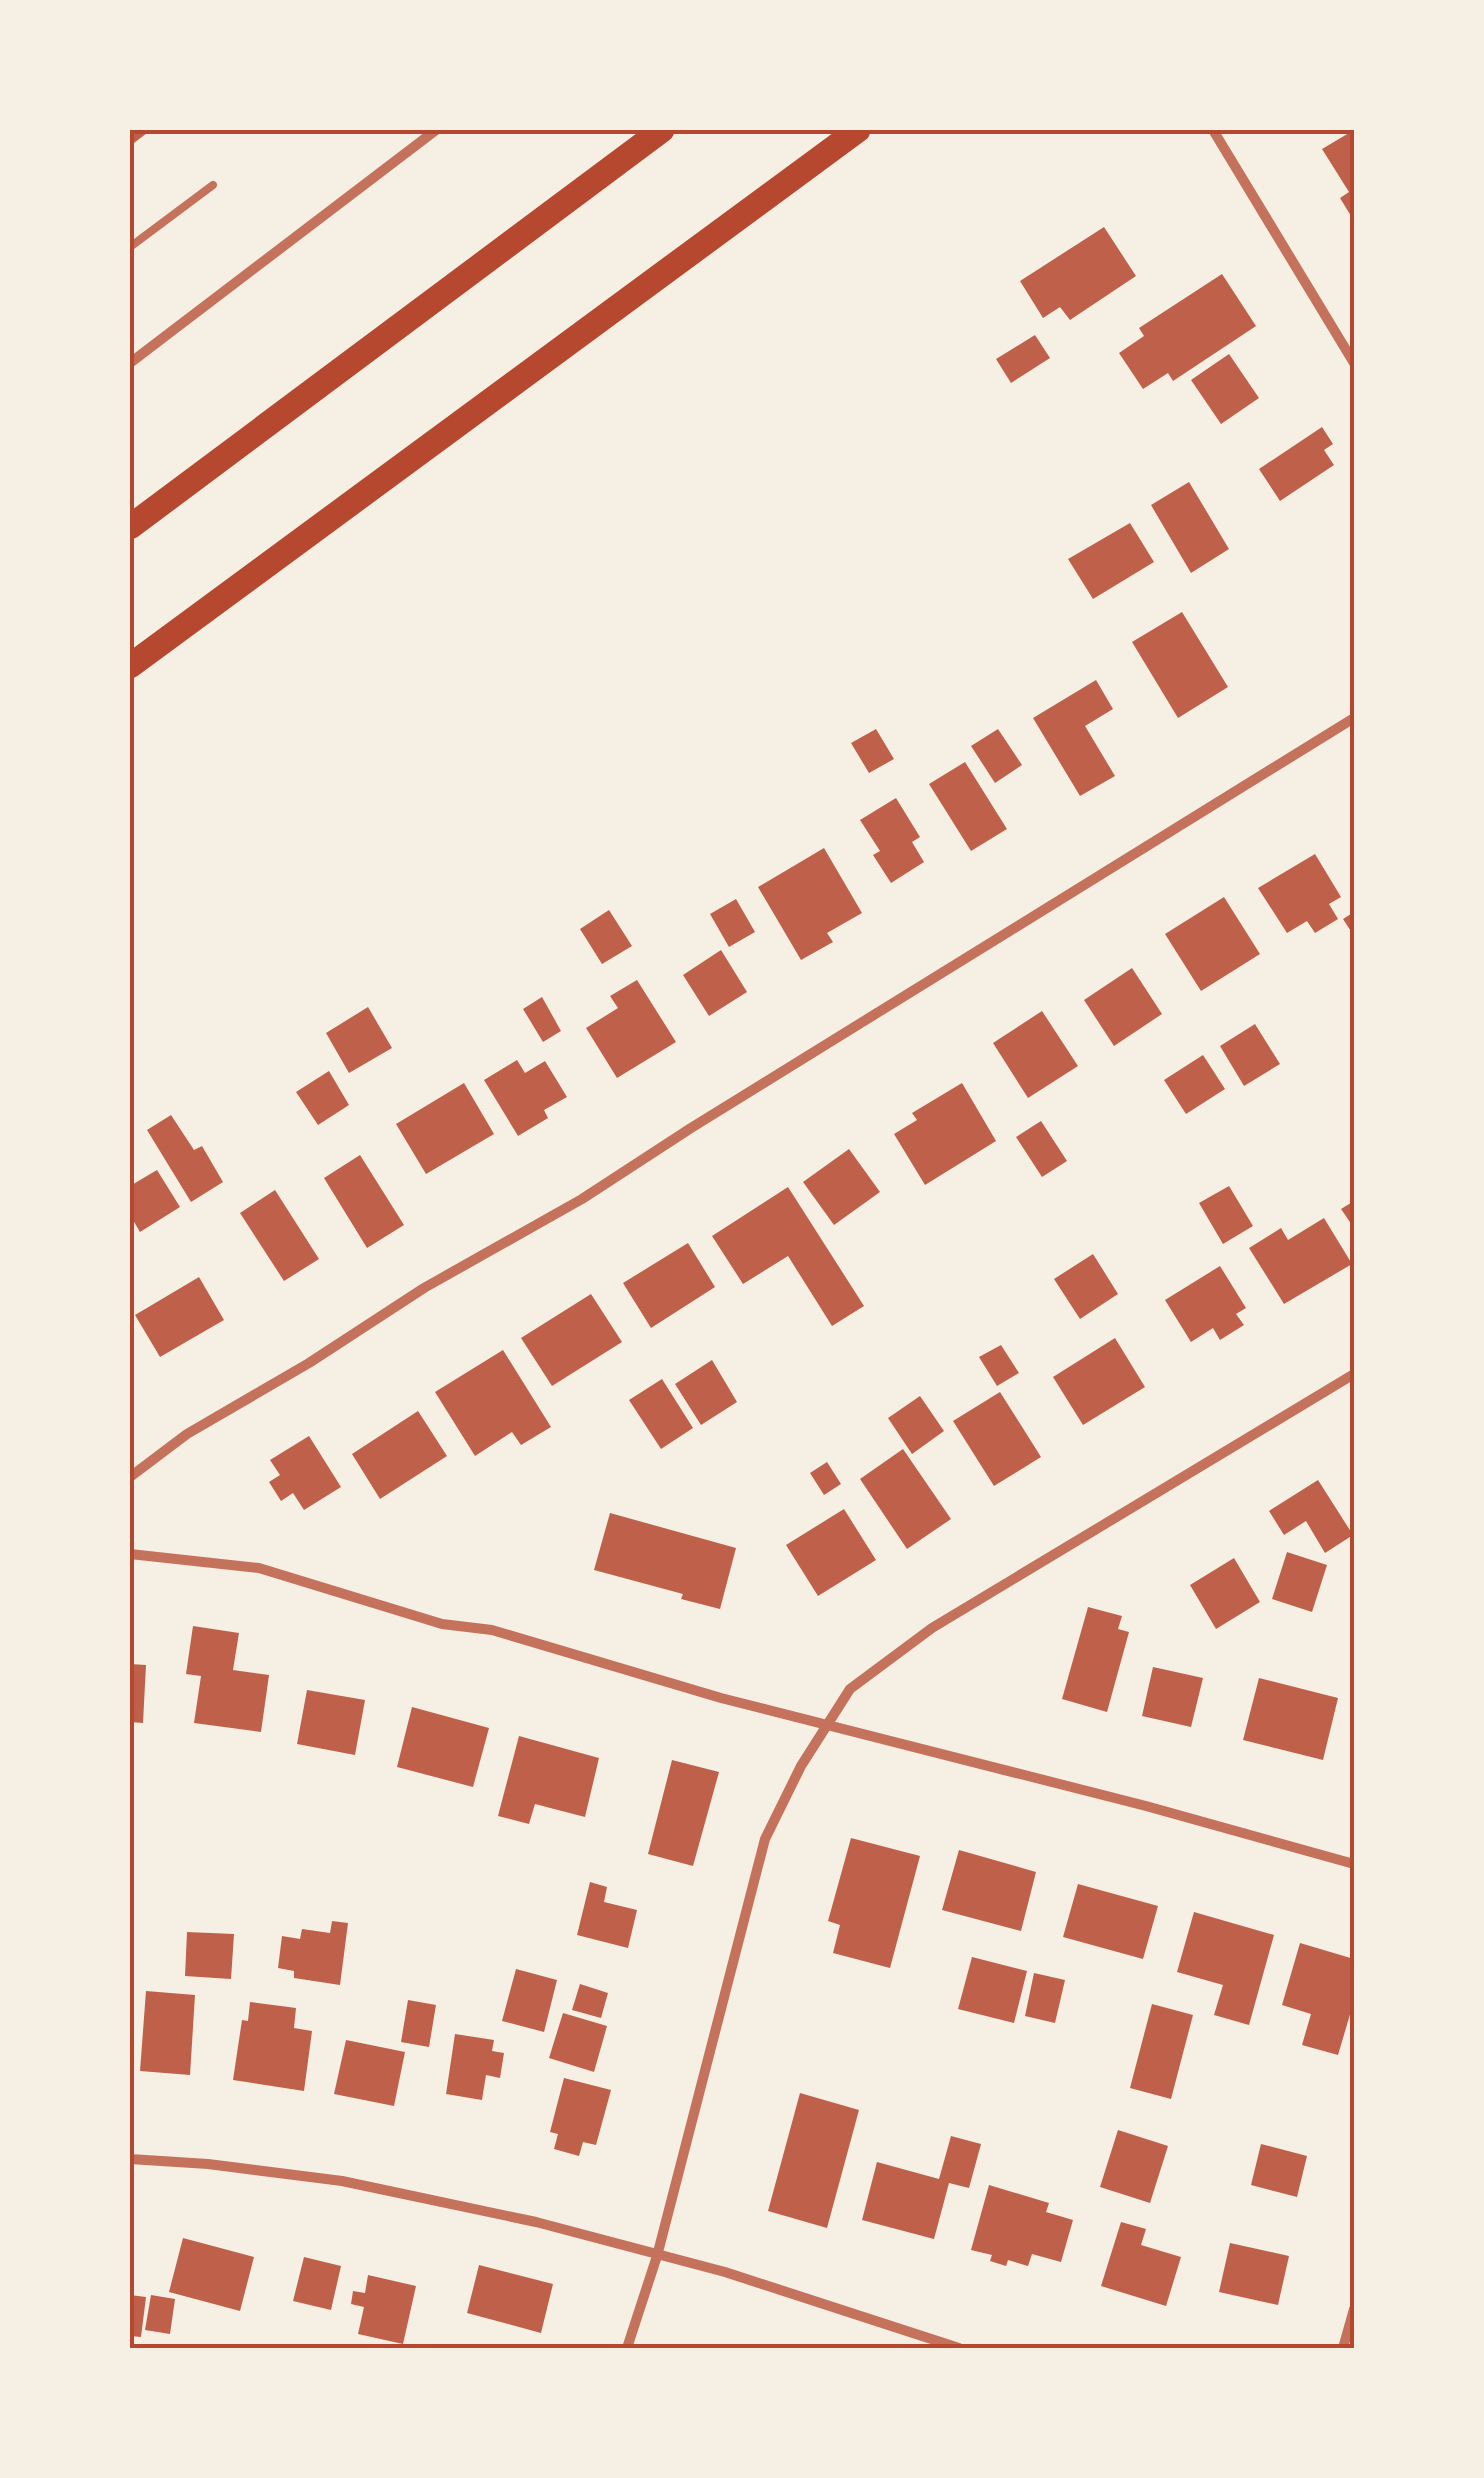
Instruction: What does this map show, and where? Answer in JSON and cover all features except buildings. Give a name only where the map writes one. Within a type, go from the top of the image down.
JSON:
[{"type":"main road","points":[[130,527],[662,130]]},
{"type":"main road","points":[[130,666],[858,130]]},
{"type":"street","points":[[130,363],[436,130]]},
{"type":"street","points":[[1213,130],[1354,362]]},
{"type":"street","points":[[130,1477],[187,1434],[308,1363],[424,1288],[582,1200],[691,1128],[1354,718]]},
{"type":"street","points":[[626,2348],[656,2256],[764,1839],[824,1725],[850,1689],[932,1628],[1354,1374]]},
{"type":"street","points":[[130,1554],[258,1568],[442,1624],[492,1630],[721,1698],[1146,1806],[1354,1864]]},
{"type":"street","points":[[130,2159],[208,2164],[342,2182],[536,2222],[742,2278],[959,2348]]},
{"type":"street","points":[[1343,2348],[1354,2309]]},
{"type":"lane","points":[[130,247],[213,186]]}]
